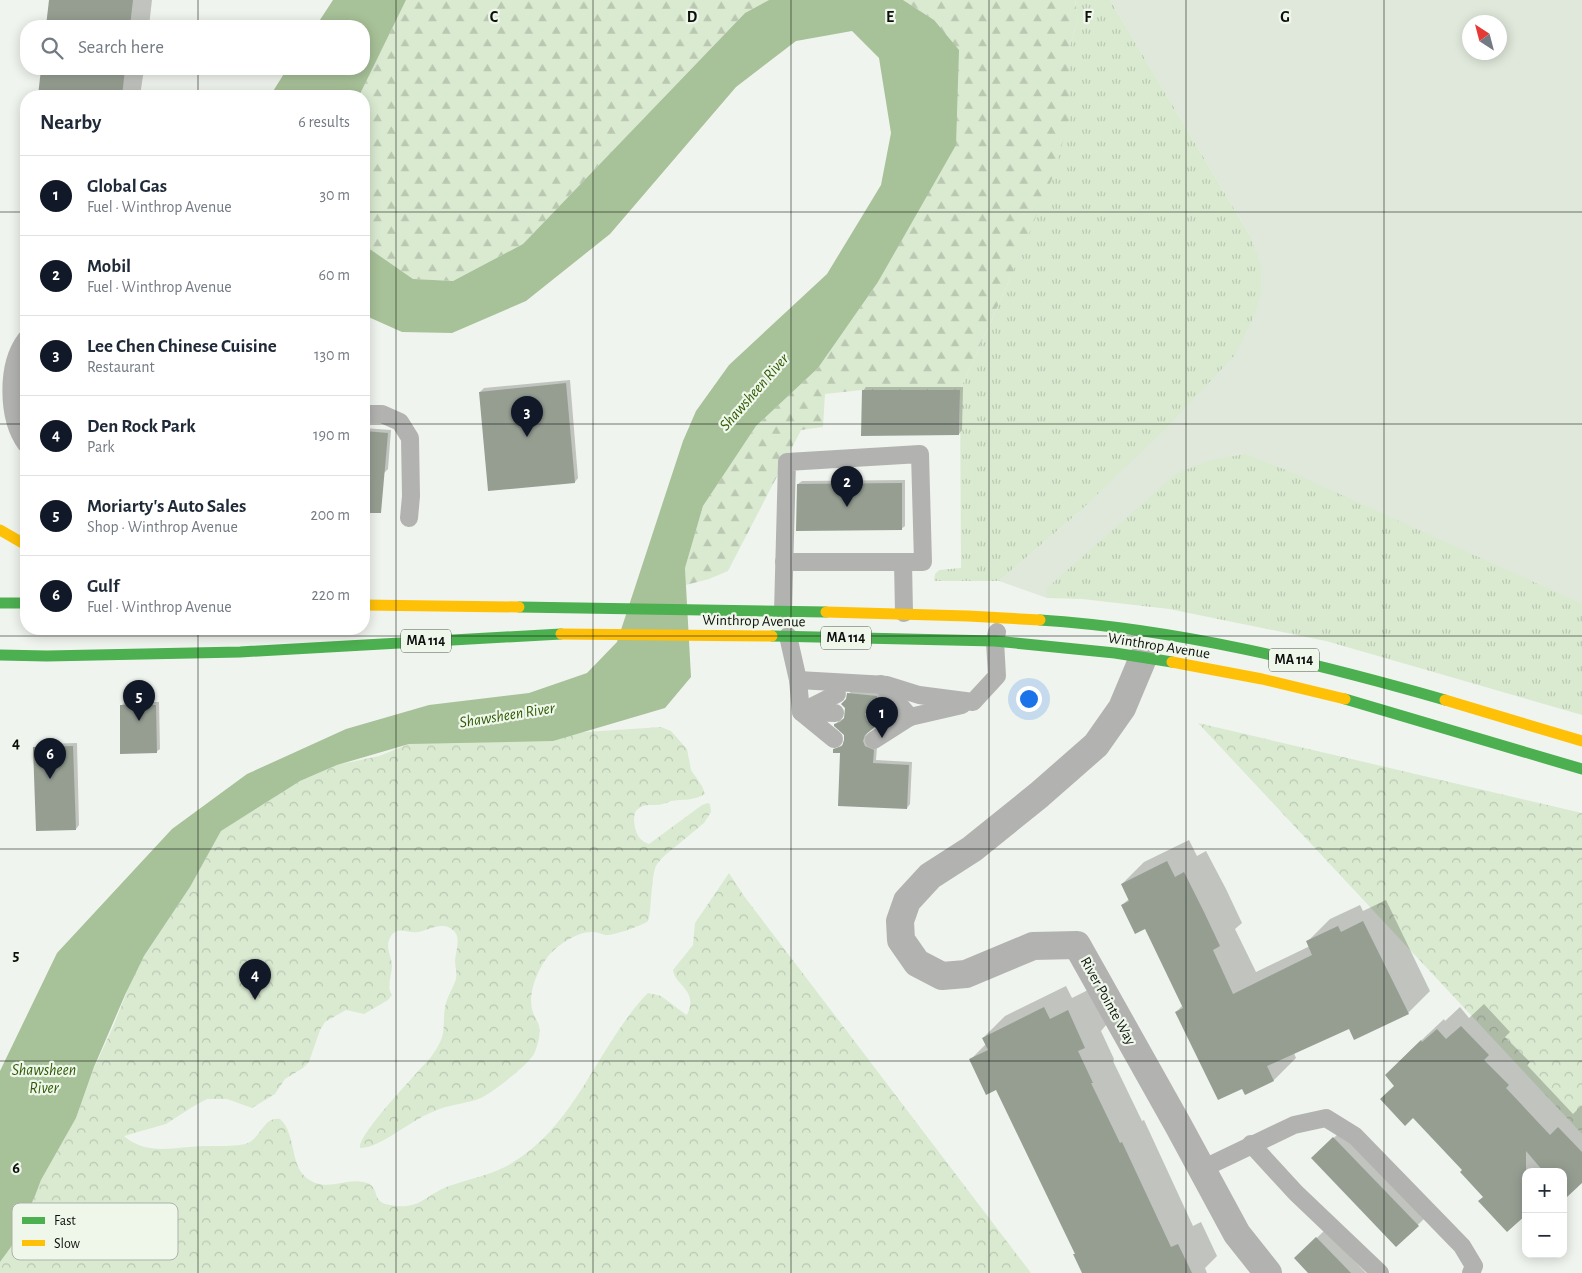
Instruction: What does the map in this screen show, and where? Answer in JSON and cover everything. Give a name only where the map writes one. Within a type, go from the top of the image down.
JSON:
[{"type":"highway","points":[[0,530],[20,542]]},
{"type":"highway","points":[[0,603],[20,603]]},
{"type":"highway","name":"Winthrop Avenue","points":[[370,605],[697,610],[786,624],[903,626],[999,618],[1090,624],[1146,645],[1252,677],[1324,693],[1582,768]]},
{"type":"highway","name":"Winthrop Avenue","points":[[0,655],[57,656],[240,652],[546,634],[697,635],[786,624],[903,626],[996,641],[1115,653],[1146,645],[1203,640],[1313,665],[1582,740]]},
{"type":"street","name":"River Pointe Way","points":[[1146,645],[1122,708],[1096,745],[1039,795],[972,848],[930,876],[907,901],[900,921],[902,940],[917,963],[942,976],[966,974],[1033,946],[1076,945],[1202,1168],[1237,1234],[1268,1273]]},
{"type":"lane","points":[[20,353],[14,370],[11,398],[16,422],[20,431]]},
{"type":"lane","points":[[370,414],[382,414],[400,422],[410,438],[411,496],[409,518]]},
{"type":"lane","points":[[784,562],[923,562],[920,454],[787,462],[784,562],[786,624],[798,680],[801,712],[834,739]]},
{"type":"lane","points":[[903,562],[903,626]]},
{"type":"lane","points":[[876,715],[910,717],[973,702],[997,676],[996,641],[999,618]]},
{"type":"lane","points":[[798,680],[973,702]]},
{"type":"lane","points":[[879,691],[896,701],[910,717]]},
{"type":"lane","points":[[801,712],[837,694]]},
{"type":"lane","points":[[801,712],[835,714]]},
{"type":"lane","points":[[874,740],[910,717]]},
{"type":"lane","points":[[1202,1168],[1294,1125],[1326,1118],[1355,1136],[1462,1246],[1474,1266],[1471,1273]]},
{"type":"lane","points":[[1250,1144],[1296,1193],[1380,1273]]},
{"type":"shaded area","points":[[1110,0],[1582,0],[1582,605],[1047,588],[1047,598],[999,581],[1079,512],[1249,234]]},
{"type":"green space","points":[[406,0],[769,0],[745,13],[523,244],[453,281],[413,279],[370,249],[370,90],[362,90]]},
{"type":"green space","points":[[903,0],[1075,0],[1078,19],[1069,49],[1069,120],[1054,174],[960,390],[862,390],[825,394],[823,427],[801,430],[728,571],[709,579],[686,585],[685,567],[703,506],[756,426],[818,368],[878,282],[955,145],[934,20]]},
{"type":"green space","points":[[1075,0],[1110,0],[1249,234],[1261,265],[1261,293],[1255,314],[1235,355],[1167,427],[1079,512],[999,581],[934,581],[935,574],[939,570],[961,568],[960,390],[1009,281],[1069,120],[1069,49],[1078,19]]},
{"type":"green space","points":[[1245,454],[1291,472],[1582,604],[1582,715],[1326,641],[1169,609],[1082,599],[1047,598],[1047,588],[1176,474],[1207,461]]},
{"type":"green space","points":[[1198,723],[1582,813],[1582,1134]]},
{"type":"green space","points":[[661,727],[671,731],[687,749],[691,770],[705,794],[693,799],[640,807],[634,816],[636,831],[642,841],[649,844],[702,805],[710,804],[711,812],[704,823],[663,857],[656,866],[648,921],[634,928],[614,934],[605,935],[592,932],[579,934],[559,946],[547,958],[535,979],[531,1002],[540,1030],[539,1038],[532,1057],[519,1070],[481,1098],[442,1108],[369,1147],[360,1148],[368,1130],[431,1057],[441,1040],[444,1011],[456,979],[455,960],[458,941],[454,931],[445,926],[418,932],[400,930],[391,936],[388,944],[392,962],[389,985],[392,995],[388,1000],[364,1014],[346,1010],[325,1022],[320,1030],[309,1062],[285,1079],[275,1094],[252,1108],[227,1099],[207,1099],[166,1124],[124,1136],[142,1146],[162,1149],[239,1145],[252,1140],[270,1121],[280,1119],[289,1133],[298,1166],[308,1179],[323,1185],[352,1181],[367,1183],[374,1188],[380,1201],[400,1206],[415,1204],[449,1186],[497,1171],[534,1147],[552,1129],[584,1086],[626,1019],[648,993],[661,996],[687,1015],[690,1000],[673,970],[693,945],[695,923],[729,873],[744,896],[1031,1273],[0,1273],[0,1262],[12,1245],[12,1260],[178,1260],[178,1203],[32,1203],[41,1180],[76,1118],[94,1068],[132,979],[144,956],[190,887],[221,831],[273,796],[300,781],[337,765],[379,756],[409,744],[435,741],[513,741],[570,733]]},
{"type":"water","points":[[333,0],[406,0],[370,74],[370,20],[320,20]]},
{"type":"water","name":"Shawsheen River","points":[[769,0],[903,0],[934,20],[959,50],[956,145],[878,282],[818,368],[756,426],[703,506],[685,568],[691,677],[665,708],[553,741],[409,744],[337,765],[300,781],[221,831],[190,887],[144,956],[94,1067],[76,1118],[41,1180],[32,1203],[12,1203],[12,1245],[0,1262],[0,1071],[57,953],[172,829],[247,774],[346,729],[429,705],[529,693],[587,673],[617,642],[683,441],[696,411],[729,365],[827,274],[881,185],[891,133],[879,58],[852,31],[796,41],[736,87],[610,234],[526,301],[452,333],[402,332],[370,318],[370,249],[413,279],[453,281],[523,244],[745,13]]},
{"type":"water","points":[[283,75],[369,75],[362,90],[274,90]]},
{"type":"building","points":[[49,0],[133,0],[131,20],[47,20]]},
{"type":"building","points":[[40,75],[124,75],[123,90],[39,90]]},
{"type":"building","points":[[566,383],[575,483],[488,491],[479,392]]},
{"type":"building","points":[[862,390],[960,390],[959,435],[861,436]]},
{"type":"building","points":[[370,432],[388,433],[381,513],[370,513]]},
{"type":"building","points":[[902,483],[902,530],[796,531],[797,484]]},
{"type":"building","points":[[847,693],[877,696],[877,704],[871,706],[865,714],[867,720],[875,727],[865,735],[863,741],[865,746],[874,750],[873,763],[909,765],[907,809],[838,806],[840,753],[833,753],[833,749],[842,746],[844,735],[834,724],[844,718],[845,708],[841,704],[846,699]]},
{"type":"building","points":[[120,705],[156,705],[157,753],[120,754]]},
{"type":"building","points":[[73,746],[76,830],[36,831],[33,747]]},
{"type":"building","points":[[1167,861],[1175,877],[1184,872],[1204,912],[1220,946],[1213,950],[1233,994],[1312,955],[1306,941],[1338,926],[1341,932],[1363,921],[1409,1014],[1354,1040],[1349,1029],[1267,1066],[1274,1081],[1245,1095],[1242,1089],[1218,1100],[1175,1012],[1183,1008],[1145,929],[1135,934],[1121,905],[1129,901],[1121,884]]},
{"type":"building","points":[[1044,1007],[1050,1019],[1068,1010],[1085,1048],[1078,1051],[1093,1083],[1091,1083],[1120,1143],[1122,1142],[1171,1247],[1178,1244],[1192,1273],[1082,1273],[1073,1254],[1075,1254],[996,1090],[986,1095],[969,1059],[988,1050],[982,1038]]},
{"type":"building","points":[[1461,1026],[1489,1055],[1484,1060],[1509,1085],[1506,1088],[1550,1135],[1558,1127],[1582,1152],[1582,1183],[1567,1197],[1567,1168],[1541,1168],[1526,1151],[1526,1168],[1522,1168],[1522,1219],[1507,1232],[1478,1201],[1483,1197],[1460,1172],[1462,1170],[1413,1118],[1405,1126],[1380,1099],[1394,1086],[1385,1075],[1421,1040],[1422,1042],[1437,1029],[1446,1039]]},
{"type":"building","points":[[1333,1137],[1419,1226],[1396,1247],[1311,1158]]},
{"type":"building","points":[[1316,1237],[1351,1273],[1308,1273],[1294,1258]]},
{"type":"traffic: fast","points":[[0,603],[20,603]]},
{"type":"traffic: fast","points":[[519,607],[826,612]]},
{"type":"traffic: fast","points":[[1040,620],[1092,624],[1194,639],[1295,660],[1445,700]]},
{"type":"traffic: fast","points":[[0,655],[47,656],[240,652],[561,634]]},
{"type":"traffic: fast","points":[[772,636],[995,641],[1115,653],[1172,662]]},
{"type":"traffic: fast","points":[[1345,699],[1582,769]]},
{"type":"traffic: slow","points":[[0,530],[20,542]]},
{"type":"traffic: slow","points":[[370,605],[519,607]]},
{"type":"traffic: slow","points":[[826,612],[1040,620]]},
{"type":"traffic: slow","points":[[561,634],[772,636]]},
{"type":"traffic: slow","points":[[1172,662],[1262,679],[1345,699]]},
{"type":"traffic: slow","points":[[1445,700],[1582,741]]},
{"type":"place","name":"Lee Chen Chinese Cuisine","points":[[527,437]]},
{"type":"place","name":"Mobil","points":[[847,507]]},
{"type":"place","name":"Moriarty's Auto Sales","points":[[139,721]]},
{"type":"place","name":"Global Gas","points":[[882,738]]},
{"type":"place","name":"Gulf","points":[[50,779]]},
{"type":"place","name":"Den Rock Park","points":[[255,1000]]}]
